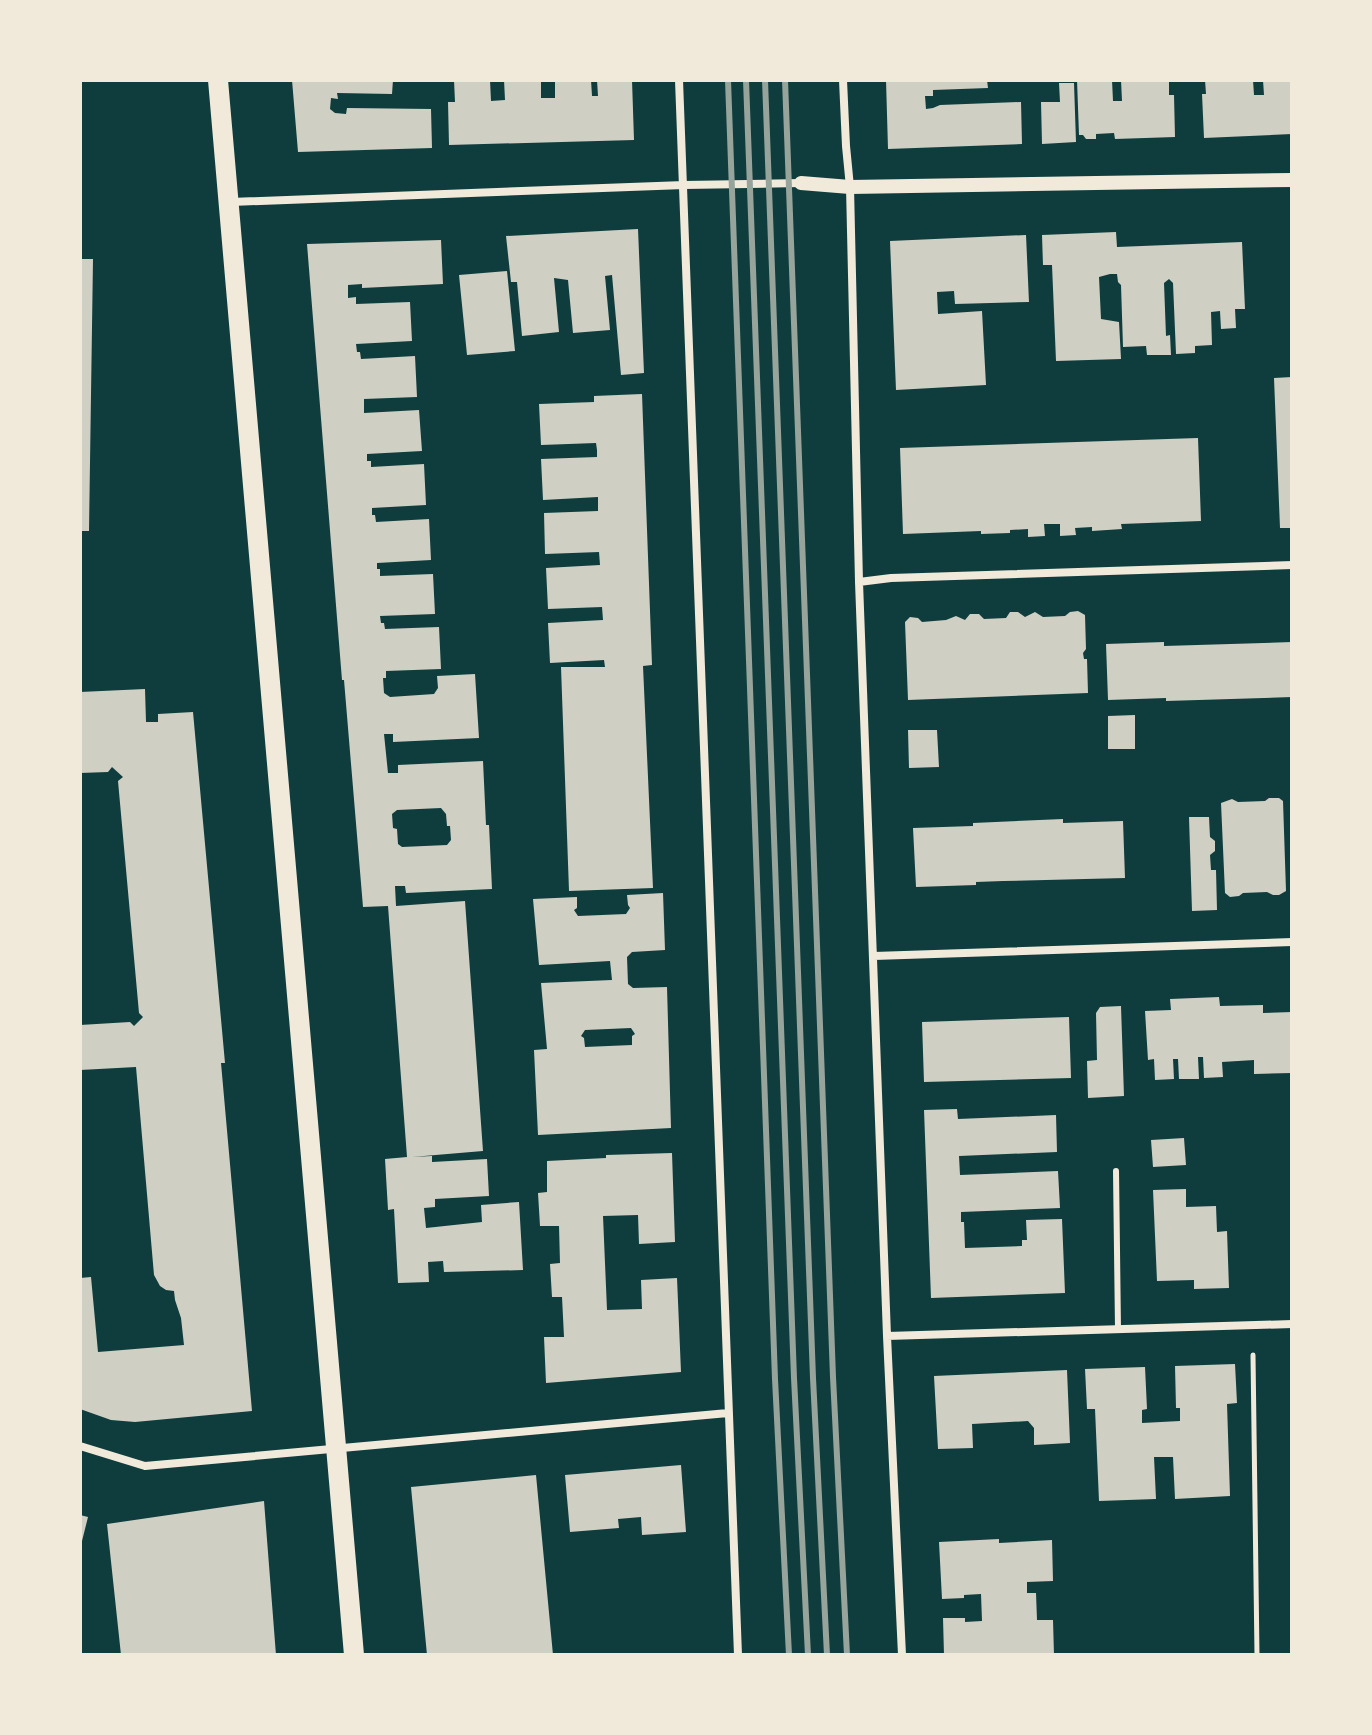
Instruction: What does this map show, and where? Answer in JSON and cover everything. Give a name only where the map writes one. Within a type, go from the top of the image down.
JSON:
[{"type":"main road","points":[[218,80],[354,1655]]},
{"type":"street","points":[[679,80],[738,1655]]},
{"type":"street","points":[[843,80],[850,187],[859,582],[887,1336],[902,1655]]},
{"type":"street","points":[[227,202],[707,184],[801,183],[850,187],[1292,180]]},
{"type":"street","points":[[859,582],[891,578],[1292,565]]},
{"type":"street","points":[[874,956],[1292,942]]},
{"type":"street","points":[[887,1336],[1292,1324]]},
{"type":"street","points":[[80,1446],[145,1466],[728,1413]]},
{"type":"lane","points":[[1116,1171],[1118,1329]]},
{"type":"path","points":[[1253,1355],[1257,1655]]},
{"type":"building","points":[[292,80],[393,80],[392,94],[337,93],[338,99],[331,98],[330,109],[346,114],[347,108],[431,109],[432,148],[298,152]]},
{"type":"building","points":[[454,80],[490,80],[491,101],[505,100],[504,80],[541,80],[541,98],[555,98],[555,80],[591,80],[592,96],[598,96],[597,80],[632,80],[634,140],[449,145],[448,102],[455,102]]},
{"type":"building","points":[[886,80],[987,80],[988,88],[933,90],[933,96],[925,96],[926,109],[940,105],[1021,102],[1022,144],[888,149]]},
{"type":"building","points":[[1077,80],[1112,80],[1113,101],[1122,101],[1121,80],[1169,80],[1169,95],[1174,95],[1175,137],[1115,139],[1114,133],[1096,134],[1096,139],[1086,139],[1079,135]]},
{"type":"building","points":[[1205,80],[1253,80],[1254,95],[1264,95],[1263,80],[1292,80],[1292,134],[1204,138],[1202,94],[1206,94]]},
{"type":"building","points":[[1059,83],[1074,83],[1076,142],[1042,144],[1041,102],[1060,102]]},
{"type":"building","points":[[638,229],[644,373],[621,375],[612,275],[605,276],[610,330],[573,333],[568,280],[554,278],[559,332],[522,336],[517,282],[511,282],[506,236]]},
{"type":"building","points":[[1116,232],[1117,247],[1242,242],[1245,309],[1235,309],[1236,328],[1221,329],[1220,311],[1211,312],[1212,345],[1195,346],[1195,353],[1176,354],[1173,283],[1169,279],[1164,283],[1166,336],[1170,335],[1171,355],[1147,355],[1146,346],[1123,347],[1121,285],[1117,274],[1110,274],[1099,277],[1101,319],[1119,322],[1121,359],[1056,361],[1052,265],[1043,265],[1042,235]]},
{"type":"building","points":[[1026,235],[1029,302],[955,304],[954,291],[937,292],[938,314],[982,311],[986,385],[896,390],[890,241]]},
{"type":"building","points":[[441,240],[443,284],[362,288],[362,284],[348,285],[348,298],[356,297],[356,304],[410,302],[412,341],[356,344],[361,359],[415,356],[417,397],[364,399],[364,413],[419,410],[422,451],[367,454],[367,461],[371,461],[371,467],[424,464],[426,505],[372,508],[372,515],[375,515],[376,522],[429,519],[431,560],[377,563],[377,569],[380,569],[380,576],[433,574],[435,614],[380,616],[385,629],[439,627],[441,669],[386,671],[384,693],[390,697],[434,694],[438,688],[437,676],[475,674],[479,738],[393,742],[393,734],[384,734],[388,773],[398,773],[398,765],[483,761],[486,825],[489,825],[492,889],[406,893],[405,886],[395,886],[396,906],[465,901],[483,1151],[412,1157],[432,1156],[432,1162],[487,1159],[489,1196],[435,1199],[435,1207],[424,1208],[426,1228],[482,1222],[481,1205],[519,1202],[523,1270],[444,1272],[443,1261],[428,1262],[429,1282],[398,1283],[394,1209],[388,1210],[385,1159],[407,1157],[388,906],[363,907],[307,244]],"holes":[[[441,808],[446,814],[451,840],[447,845],[402,847],[398,844],[392,814],[397,810]]]},
{"type":"building","points":[[80,259],[93,259],[89,531],[80,531]]},
{"type":"building","points":[[507,271],[515,351],[467,355],[459,275]]},
{"type":"building","points":[[1292,377],[1292,528],[1280,528],[1274,378]]},
{"type":"building","points":[[642,394],[652,665],[643,666],[653,888],[569,891],[561,667],[605,667],[604,660],[550,663],[548,623],[603,620],[602,607],[548,609],[546,568],[600,565],[599,552],[545,554],[544,513],[598,511],[598,497],[543,500],[541,459],[597,457],[597,450],[596,443],[541,445],[539,404],[594,402],[594,396]]},
{"type":"building","points":[[1198,438],[1201,521],[1121,524],[1122,529],[1092,531],[1092,527],[1075,528],[1076,535],[1060,536],[1060,524],[1044,524],[1045,536],[1028,537],[1028,529],[1010,530],[1010,533],[903,534],[900,448]]},
{"type":"building","points":[[1078,611],[1085,615],[1086,649],[1083,653],[1084,659],[1087,659],[1088,693],[908,700],[905,622],[910,617],[922,622],[956,616],[965,620],[970,614],[979,614],[984,619],[1006,618],[1010,612],[1018,612],[1025,617],[1035,612],[1043,617],[1065,616]]},
{"type":"building","points":[[1164,642],[1164,646],[1292,642],[1292,697],[1108,700],[1106,644]]},
{"type":"building","points":[[145,689],[146,722],[158,722],[158,714],[193,712],[252,1411],[135,1422],[111,1420],[80,1409],[80,1278],[91,1277],[98,1352],[184,1345],[174,1291],[160,1286],[154,1275],[136,1067],[80,1070],[80,1025],[130,1022],[134,1026],[143,1017],[139,1013],[118,781],[123,777],[112,767],[108,772],[80,773],[80,692]]},
{"type":"building","points":[[1135,715],[1135,749],[1108,749],[1108,716]]},
{"type":"building","points":[[908,730],[937,730],[939,767],[909,768]]},
{"type":"building","points":[[1269,798],[1283,801],[1286,891],[1279,895],[1267,892],[1230,897],[1225,893],[1221,803],[1232,799],[1238,802],[1265,801]]},
{"type":"building","points":[[1189,817],[1209,817],[1210,837],[1215,841],[1215,851],[1210,855],[1211,870],[1216,870],[1217,910],[1192,911]]},
{"type":"building","points":[[1063,819],[1063,823],[1123,821],[1125,878],[976,882],[976,885],[916,887],[913,828]]},
{"type":"building","points":[[663,893],[665,950],[632,952],[627,957],[628,984],[633,988],[667,987],[671,1128],[538,1135],[534,1050],[547,1049],[541,983],[612,980],[610,961],[539,965],[533,899],[577,897],[577,908],[574,910],[578,916],[626,914],[630,908],[627,895]],"holes":[[[631,1028],[635,1034],[632,1045],[585,1047],[581,1036],[585,1030]]]},
{"type":"building","points":[[1219,997],[1220,1006],[1263,1005],[1263,1013],[1292,1012],[1292,1073],[1254,1074],[1254,1060],[1222,1062],[1223,1077],[1204,1078],[1203,1057],[1198,1057],[1199,1079],[1179,1079],[1178,1059],[1173,1059],[1174,1079],[1155,1080],[1154,1059],[1148,1060],[1145,1011],[1171,1010],[1170,999]]},
{"type":"building","points":[[1121,1006],[1124,1096],[1088,1098],[1087,1061],[1097,1060],[1096,1013],[1100,1007]]},
{"type":"building","points":[[1069,1017],[1071,1078],[924,1082],[922,1022]]},
{"type":"building","points":[[957,1109],[958,1119],[1056,1115],[1057,1152],[959,1156],[960,1175],[1058,1171],[1060,1208],[961,1212],[961,1222],[964,1222],[965,1248],[1022,1246],[1022,1240],[1027,1240],[1026,1220],[1062,1219],[1065,1293],[931,1298],[924,1110]]},
{"type":"building","points":[[1184,1138],[1186,1165],[1153,1167],[1151,1140]]},
{"type":"building","points":[[672,1153],[675,1242],[639,1244],[638,1215],[603,1216],[607,1310],[642,1309],[641,1280],[677,1278],[681,1372],[546,1383],[544,1337],[564,1337],[562,1297],[552,1297],[550,1264],[560,1263],[559,1226],[540,1226],[538,1193],[547,1192],[547,1161]]},
{"type":"building","points":[[1186,1189],[1186,1207],[1216,1206],[1217,1232],[1227,1231],[1229,1288],[1194,1289],[1194,1280],[1157,1281],[1153,1190]]},
{"type":"building","points":[[1235,1364],[1237,1403],[1227,1404],[1230,1496],[1175,1499],[1173,1457],[1154,1457],[1156,1499],[1099,1501],[1095,1409],[1087,1409],[1085,1369],[1145,1367],[1147,1409],[1142,1410],[1142,1423],[1180,1421],[1180,1408],[1176,1408],[1175,1366]]},
{"type":"building","points":[[1067,1370],[1070,1443],[1034,1445],[1034,1428],[1028,1421],[972,1424],[973,1448],[938,1449],[934,1376]]},
{"type":"building","points":[[681,1465],[686,1532],[642,1535],[641,1517],[618,1519],[619,1528],[570,1532],[565,1475]]},
{"type":"building","points":[[536,1475],[553,1655],[427,1655],[411,1487]]},
{"type":"building","points":[[264,1501],[276,1655],[121,1655],[107,1524]]},
{"type":"building","points":[[80,1515],[88,1517],[81,1545],[80,1545]]},
{"type":"building","points":[[999,1539],[999,1543],[1052,1540],[1053,1581],[1027,1582],[1027,1593],[1036,1593],[1037,1620],[1053,1620],[1054,1655],[944,1655],[943,1618],[982,1621],[981,1594],[942,1599],[939,1542]]},
{"type":"railway","points":[[728,80],[775,1379],[789,1655]]},
{"type":"railway","points":[[746,80],[794,1378],[808,1655]]},
{"type":"railway","points":[[765,80],[813,1378],[827,1655]]},
{"type":"railway","points":[[785,80],[833,1377],[847,1655]]}]
